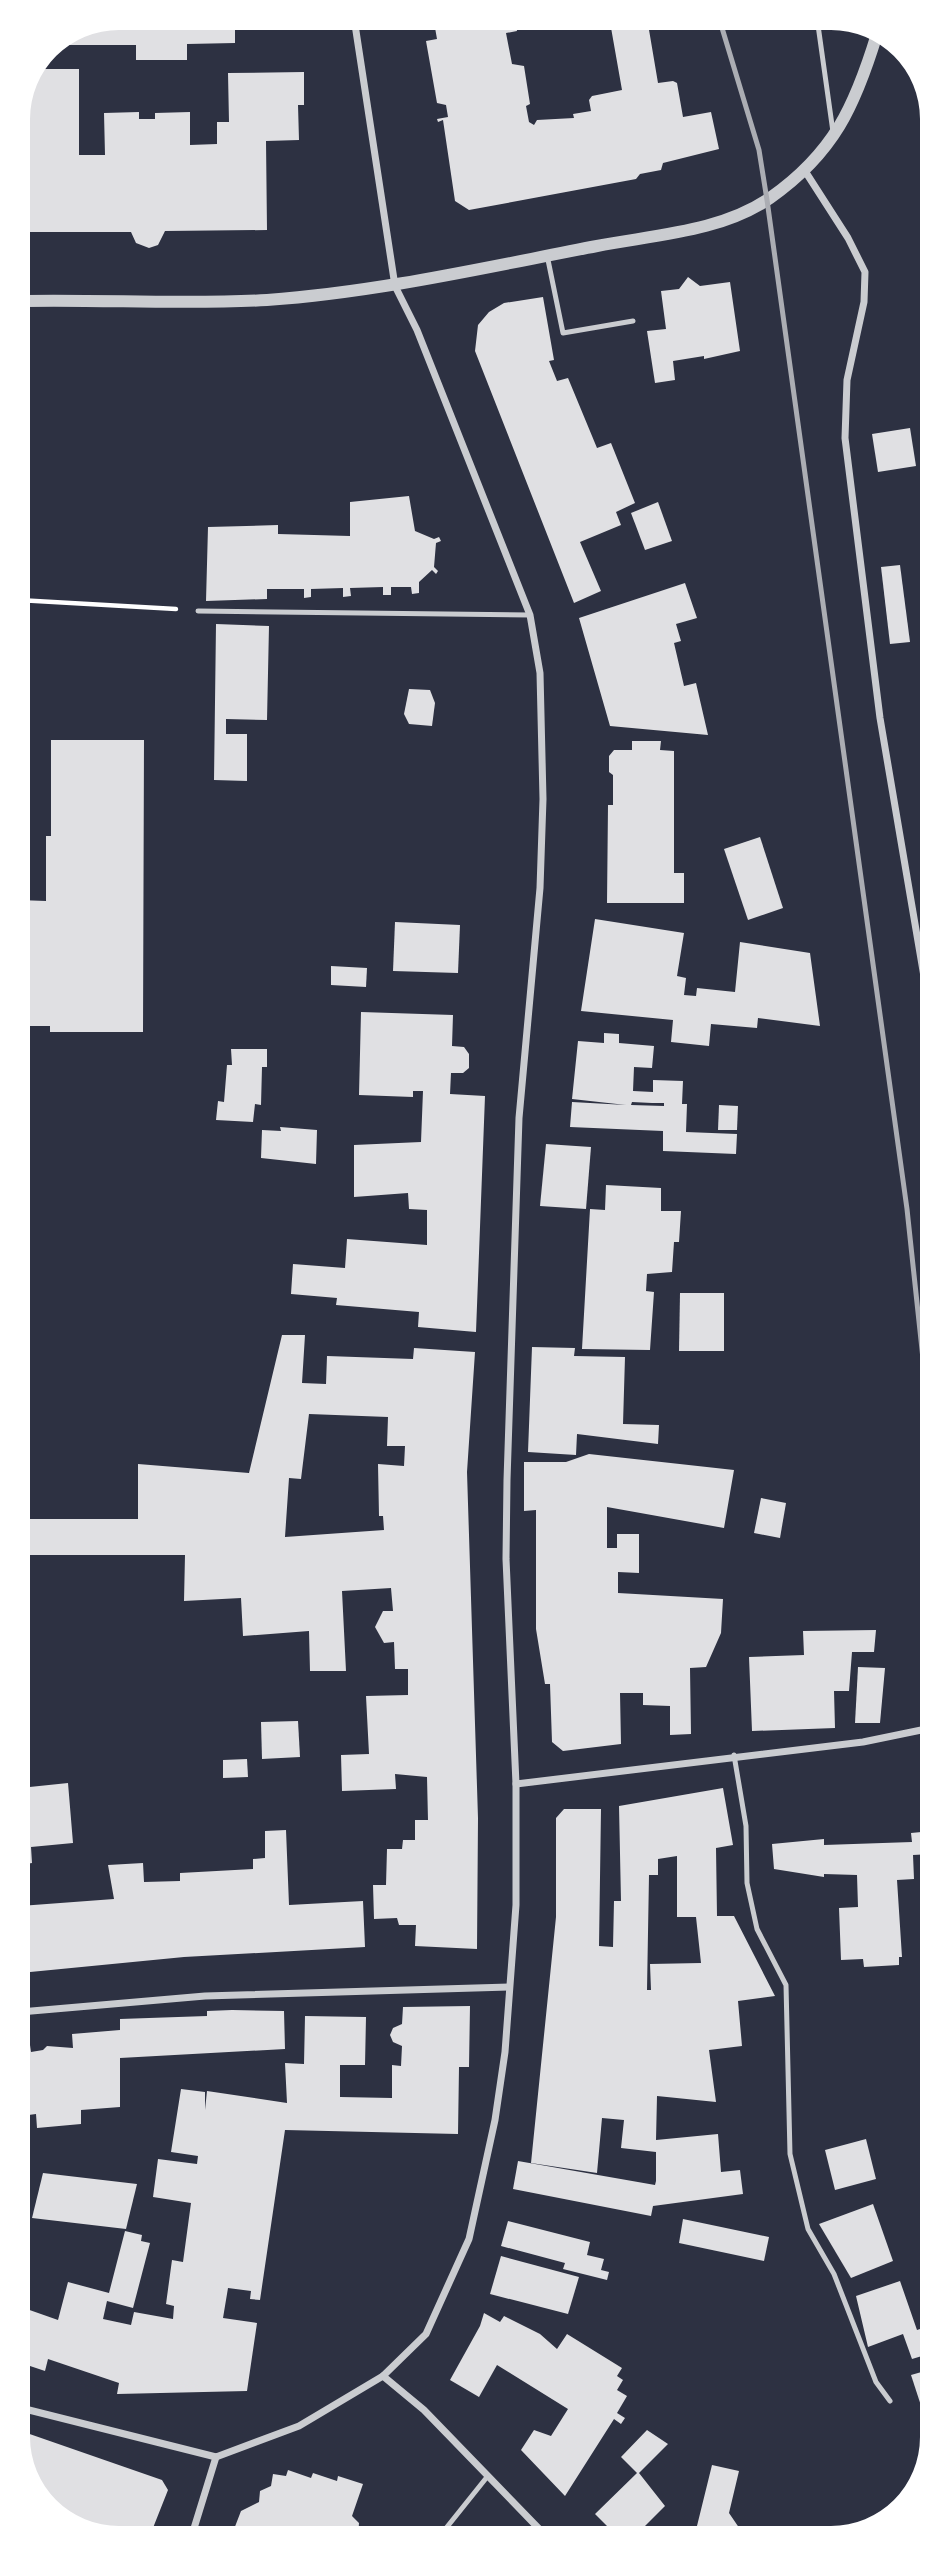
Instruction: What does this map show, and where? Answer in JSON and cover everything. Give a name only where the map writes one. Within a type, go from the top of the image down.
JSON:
[{"type":"street","points":[[30,2410],[216,2457],[299,2426],[383,2376],[426,2334],[468,2239],[495,2120],[505,2052],[516,1905],[516,1784],[506,1559],[513,1221],[520,1105],[540,888],[543,799],[540,673],[530,615],[417,330],[395,286],[356,30]]},
{"type":"street","points":[[30,301],[266,300],[395,286],[690,230],[767,200],[805,171],[834,137],[859,91],[875,42]]},
{"type":"street","points":[[805,171],[848,238],[864,272],[864,302],[847,380],[845,438],[880,718],[920,953]]},
{"type":"street","points":[[516,1784],[734,1755],[863,1742],[920,1730]]},
{"type":"street","points":[[30,2011],[205,1996],[509,1987]]},
{"type":"street","points":[[383,2376],[424,2410],[536,2526]]},
{"type":"street","points":[[195,2526],[216,2457]]},
{"type":"lane","points":[[819,30],[834,137]]},
{"type":"lane","points":[[547,256],[563,333],[633,321]]},
{"type":"lane","points":[[198,611],[530,615]]},
{"type":"lane","points":[[734,1755],[746,1826],[747,1883],[757,1929],[786,1985],[790,2154],[799,2192],[808,2229],[834,2274],[876,2382],[890,2401]]},
{"type":"lane","points":[[448,2526],[487,2477]]},
{"type":"path","points":[[30,601],[198,611]]},
{"type":"building","points":[[235,30],[235,43],[187,44],[187,60],[136,60],[136,45],[70,45],[90,34],[107,31]]},
{"type":"building","points":[[435,30],[517,30],[506,33],[512,64],[524,66],[530,104],[526,106],[529,122],[534,125],[537,120],[574,118],[573,114],[591,111],[589,100],[592,96],[622,90],[611,30],[649,30],[658,83],[677,83],[683,117],[711,112],[719,149],[663,163],[661,170],[640,174],[636,179],[469,210],[455,201],[443,120],[438,122],[437,119],[448,117],[446,105],[437,103],[426,41],[437,39]]},
{"type":"building","points":[[45,69],[79,69],[79,155],[105,155],[104,113],[139,112],[139,119],[155,119],[155,113],[190,112],[190,145],[217,144],[217,122],[229,122],[228,73],[304,72],[304,105],[298,105],[299,140],[266,141],[267,230],[165,231],[158,245],[149,248],[136,243],[131,232],[30,232],[30,113],[33,96]]},
{"type":"building","points":[[688,277],[700,286],[730,282],[740,351],[704,359],[704,356],[673,361],[675,380],[655,383],[647,331],[666,329],[661,291],[679,289]]},
{"type":"building","points":[[543,297],[554,360],[549,361],[557,381],[568,378],[597,448],[611,443],[635,503],[616,512],[621,525],[580,542],[601,591],[574,603],[475,351],[478,325],[489,312],[504,303]]},
{"type":"building","points":[[910,428],[916,466],[878,472],[872,434]]},
{"type":"building","points":[[409,496],[415,531],[434,539],[439,537],[441,541],[436,543],[434,567],[438,571],[436,574],[432,570],[419,582],[419,593],[412,594],[411,587],[391,587],[391,595],[383,595],[383,587],[350,588],[351,596],[343,597],[343,588],[311,589],[311,597],[304,598],[304,589],[267,589],[267,599],[206,601],[208,527],[278,525],[278,534],[350,536],[350,502]]},
{"type":"building","points":[[658,502],[672,541],[645,550],[631,513]]},
{"type":"building","points":[[900,565],[910,642],[890,644],[881,567]]},
{"type":"building","points":[[685,583],[697,618],[676,624],[681,641],[674,643],[684,686],[696,683],[708,735],[610,726],[579,618]]},
{"type":"building","points":[[216,624],[269,626],[267,720],[226,719],[226,734],[247,734],[247,781],[214,780]]},
{"type":"building","points":[[409,689],[430,690],[435,703],[432,726],[409,724],[404,714]]},
{"type":"building","points":[[51,740],[144,740],[143,1032],[50,1032],[50,1026],[30,1026],[30,900],[46,901],[46,836],[51,836]]},
{"type":"building","points":[[632,741],[661,741],[660,750],[674,751],[674,873],[684,873],[684,903],[607,903],[608,805],[613,805],[613,775],[609,772],[609,756],[614,750],[632,750]]},
{"type":"building","points":[[760,837],[783,908],[748,920],[724,849]]},
{"type":"building","points":[[595,919],[684,933],[677,976],[686,978],[684,995],[696,996],[697,988],[735,992],[740,942],[810,953],[820,1026],[758,1018],[757,1028],[711,1024],[709,1046],[671,1042],[673,1020],[581,1011]]},
{"type":"building","points":[[395,922],[460,925],[458,973],[393,971]]},
{"type":"building","points":[[331,966],[367,968],[366,987],[331,985]]},
{"type":"building","points":[[361,1012],[453,1015],[452,1046],[464,1047],[469,1054],[469,1068],[463,1073],[451,1073],[450,1094],[485,1096],[476,1332],[418,1327],[419,1312],[336,1305],[337,1298],[291,1294],[293,1264],[345,1268],[347,1239],[427,1245],[427,1210],[409,1209],[408,1193],[354,1197],[354,1145],[421,1142],[423,1091],[413,1091],[413,1097],[359,1095]]},
{"type":"building","points":[[604,1033],[619,1034],[619,1043],[654,1046],[652,1068],[634,1067],[633,1091],[653,1092],[653,1080],[683,1081],[682,1104],[687,1104],[686,1132],[737,1134],[736,1154],[663,1151],[663,1131],[570,1127],[572,1102],[626,1105],[572,1099],[578,1041],[604,1043]],"holes":[[[632,1102],[664,1103],[664,1106],[631,1105]]]},
{"type":"building","points":[[231,1049],[267,1049],[267,1067],[262,1067],[261,1105],[255,1104],[253,1122],[216,1120],[218,1101],[224,1102],[227,1065],[232,1065]]},
{"type":"building","points":[[719,1105],[738,1106],[737,1130],[718,1130]]},
{"type":"building","points":[[280,1127],[317,1130],[316,1164],[261,1158],[262,1130],[281,1131]]},
{"type":"building","points":[[546,1144],[591,1147],[586,1209],[540,1206]]},
{"type":"building","points":[[606,1185],[661,1188],[661,1211],[681,1211],[679,1242],[674,1242],[672,1272],[647,1274],[646,1291],[654,1292],[650,1350],[582,1349],[590,1209],[605,1210]]},
{"type":"building","points":[[680,1293],[724,1293],[724,1351],[679,1351]]},
{"type":"building","points":[[282,1335],[305,1335],[302,1383],[326,1384],[327,1356],[413,1359],[414,1348],[475,1352],[467,1472],[478,1818],[477,1949],[415,1946],[416,1925],[399,1925],[397,1918],[374,1919],[373,1885],[386,1885],[387,1849],[402,1849],[403,1840],[415,1840],[415,1820],[428,1820],[427,1777],[395,1774],[396,1789],[342,1791],[341,1755],[369,1754],[366,1696],[408,1695],[408,1669],[395,1669],[394,1642],[384,1643],[375,1627],[383,1611],[393,1611],[391,1588],[342,1591],[346,1671],[310,1671],[309,1631],[243,1636],[241,1598],[184,1601],[185,1555],[30,1555],[30,1519],[138,1519],[138,1464],[249,1473]],"holes":[[[309,1414],[388,1417],[387,1446],[405,1446],[404,1466],[378,1464],[379,1516],[383,1516],[384,1530],[285,1537],[289,1478],[301,1479]]]},
{"type":"building","points":[[532,1347],[575,1348],[574,1356],[625,1357],[623,1424],[659,1425],[658,1444],[577,1434],[576,1455],[528,1452]]},
{"type":"building","points":[[589,1454],[734,1470],[724,1528],[607,1507],[607,1548],[617,1548],[617,1534],[639,1534],[639,1573],[618,1572],[618,1593],[723,1599],[721,1633],[706,1667],[690,1668],[691,1734],[670,1735],[670,1706],[643,1705],[643,1693],[620,1693],[621,1744],[563,1751],[552,1742],[550,1684],[545,1684],[536,1629],[536,1510],[524,1511],[524,1462],[566,1462]]},
{"type":"building","points":[[761,1498],[786,1503],[780,1538],[754,1533]]},
{"type":"building","points":[[876,1630],[874,1652],[852,1652],[849,1691],[834,1691],[835,1728],[752,1731],[749,1657],[804,1655],[803,1631]]},
{"type":"building","points":[[858,1667],[885,1668],[880,1723],[855,1723]]},
{"type":"building","points":[[298,1721],[300,1757],[262,1759],[261,1722]]},
{"type":"building","points":[[247,1759],[248,1777],[223,1778],[223,1760]]},
{"type":"building","points":[[68,1783],[73,1843],[31,1847],[30,1863],[30,1787]]},
{"type":"building","points":[[723,1788],[733,1845],[716,1848],[717,1916],[734,1916],[775,1996],[738,2001],[742,2046],[709,2050],[716,2102],[657,2096],[656,2140],[718,2134],[721,2172],[740,2170],[743,2194],[653,2206],[651,2216],[513,2189],[518,2161],[655,2185],[656,2152],[621,2148],[624,2120],[602,2118],[597,2173],[531,2163],[556,1917],[556,1818],[564,1809],[601,1809],[599,1946],[613,1947],[614,1901],[621,1901],[619,1806]],"holes":[[[677,1856],[677,1917],[696,1917],[701,1963],[650,1964],[651,1990],[647,1990],[649,1875],[658,1875],[658,1859]]]},
{"type":"building","points":[[286,1830],[289,1905],[363,1901],[365,1947],[184,1957],[30,1972],[30,1905],[114,1899],[108,1865],[143,1863],[144,1882],[180,1881],[180,1873],[253,1869],[253,1859],[265,1858],[265,1831]]},
{"type":"building","points":[[920,1832],[920,1855],[913,1855],[914,1879],[897,1880],[902,1957],[899,1957],[899,1965],[864,1967],[863,1959],[841,1960],[839,1908],[858,1907],[857,1875],[824,1874],[824,1877],[774,1869],[772,1844],[824,1839],[824,1845],[912,1842],[911,1833]]},
{"type":"building","points":[[470,2006],[469,2067],[459,2067],[458,2134],[285,2130],[260,2300],[250,2299],[251,2291],[228,2288],[223,2318],[257,2323],[247,2391],[117,2394],[119,2383],[48,2359],[45,2371],[30,2366],[30,2310],[58,2320],[68,2282],[109,2293],[125,2231],[142,2235],[141,2241],[150,2243],[133,2308],[107,2301],[103,2319],[131,2325],[134,2312],[173,2319],[174,2306],[166,2304],[172,2260],[183,2262],[191,2203],[153,2197],[158,2159],[197,2164],[198,2156],[171,2152],[181,2089],[205,2092],[205,2110],[207,2091],[287,2103],[285,2063],[304,2064],[305,2016],[366,2017],[365,2065],[340,2065],[340,2097],[392,2098],[392,2065],[401,2066],[402,2046],[393,2042],[390,2035],[393,2028],[402,2024],[403,2007]]},
{"type":"building","points":[[207,2011],[284,2011],[285,2049],[120,2058],[120,2107],[81,2110],[81,2124],[37,2128],[36,2114],[30,2115],[30,2045],[31,2052],[43,2050],[47,2046],[73,2048],[72,2034],[120,2030],[120,2019],[207,2016]]},
{"type":"building","points":[[866,2139],[876,2179],[835,2190],[825,2150]]},
{"type":"building","points":[[43,2173],[137,2184],[126,2229],[32,2218]]},
{"type":"building","points":[[873,2204],[893,2261],[851,2278],[819,2224]]},
{"type":"building","points":[[683,2219],[769,2237],[764,2261],[679,2243]]},
{"type":"building","points":[[508,2221],[590,2242],[587,2255],[604,2259],[601,2270],[609,2272],[607,2280],[563,2269],[565,2263],[501,2246]]},
{"type":"building","points":[[501,2256],[579,2277],[568,2314],[490,2294]]},
{"type":"building","points":[[900,2281],[917,2330],[920,2329],[920,2357],[912,2359],[903,2334],[868,2347],[856,2296]]},
{"type":"building","points":[[484,2313],[500,2322],[504,2316],[540,2334],[557,2349],[567,2334],[622,2368],[617,2376],[623,2380],[617,2390],[627,2396],[617,2413],[625,2418],[621,2424],[614,2419],[565,2496],[521,2450],[534,2430],[551,2436],[568,2409],[497,2365],[479,2397],[450,2380],[480,2326]]},
{"type":"building","points":[[920,2372],[920,2403],[911,2375]]},
{"type":"building","points":[[647,2430],[668,2444],[639,2473],[665,2506],[645,2526],[607,2526],[595,2514],[637,2473],[621,2457]]},
{"type":"building","points":[[30,2434],[162,2480],[168,2490],[154,2526],[101,2525],[85,2519],[60,2504],[45,2487],[33,2460]]},
{"type":"building","points":[[712,2465],[739,2471],[729,2513],[738,2526],[697,2526]]},
{"type":"building","points":[[288,2470],[311,2478],[313,2473],[337,2481],[338,2476],[363,2484],[352,2516],[359,2526],[235,2526],[241,2511],[259,2502],[260,2491],[271,2486],[273,2474],[286,2476]]},
{"type":"railway","points":[[723,30],[759,150],[767,200],[907,1209],[920,1331]]}]
